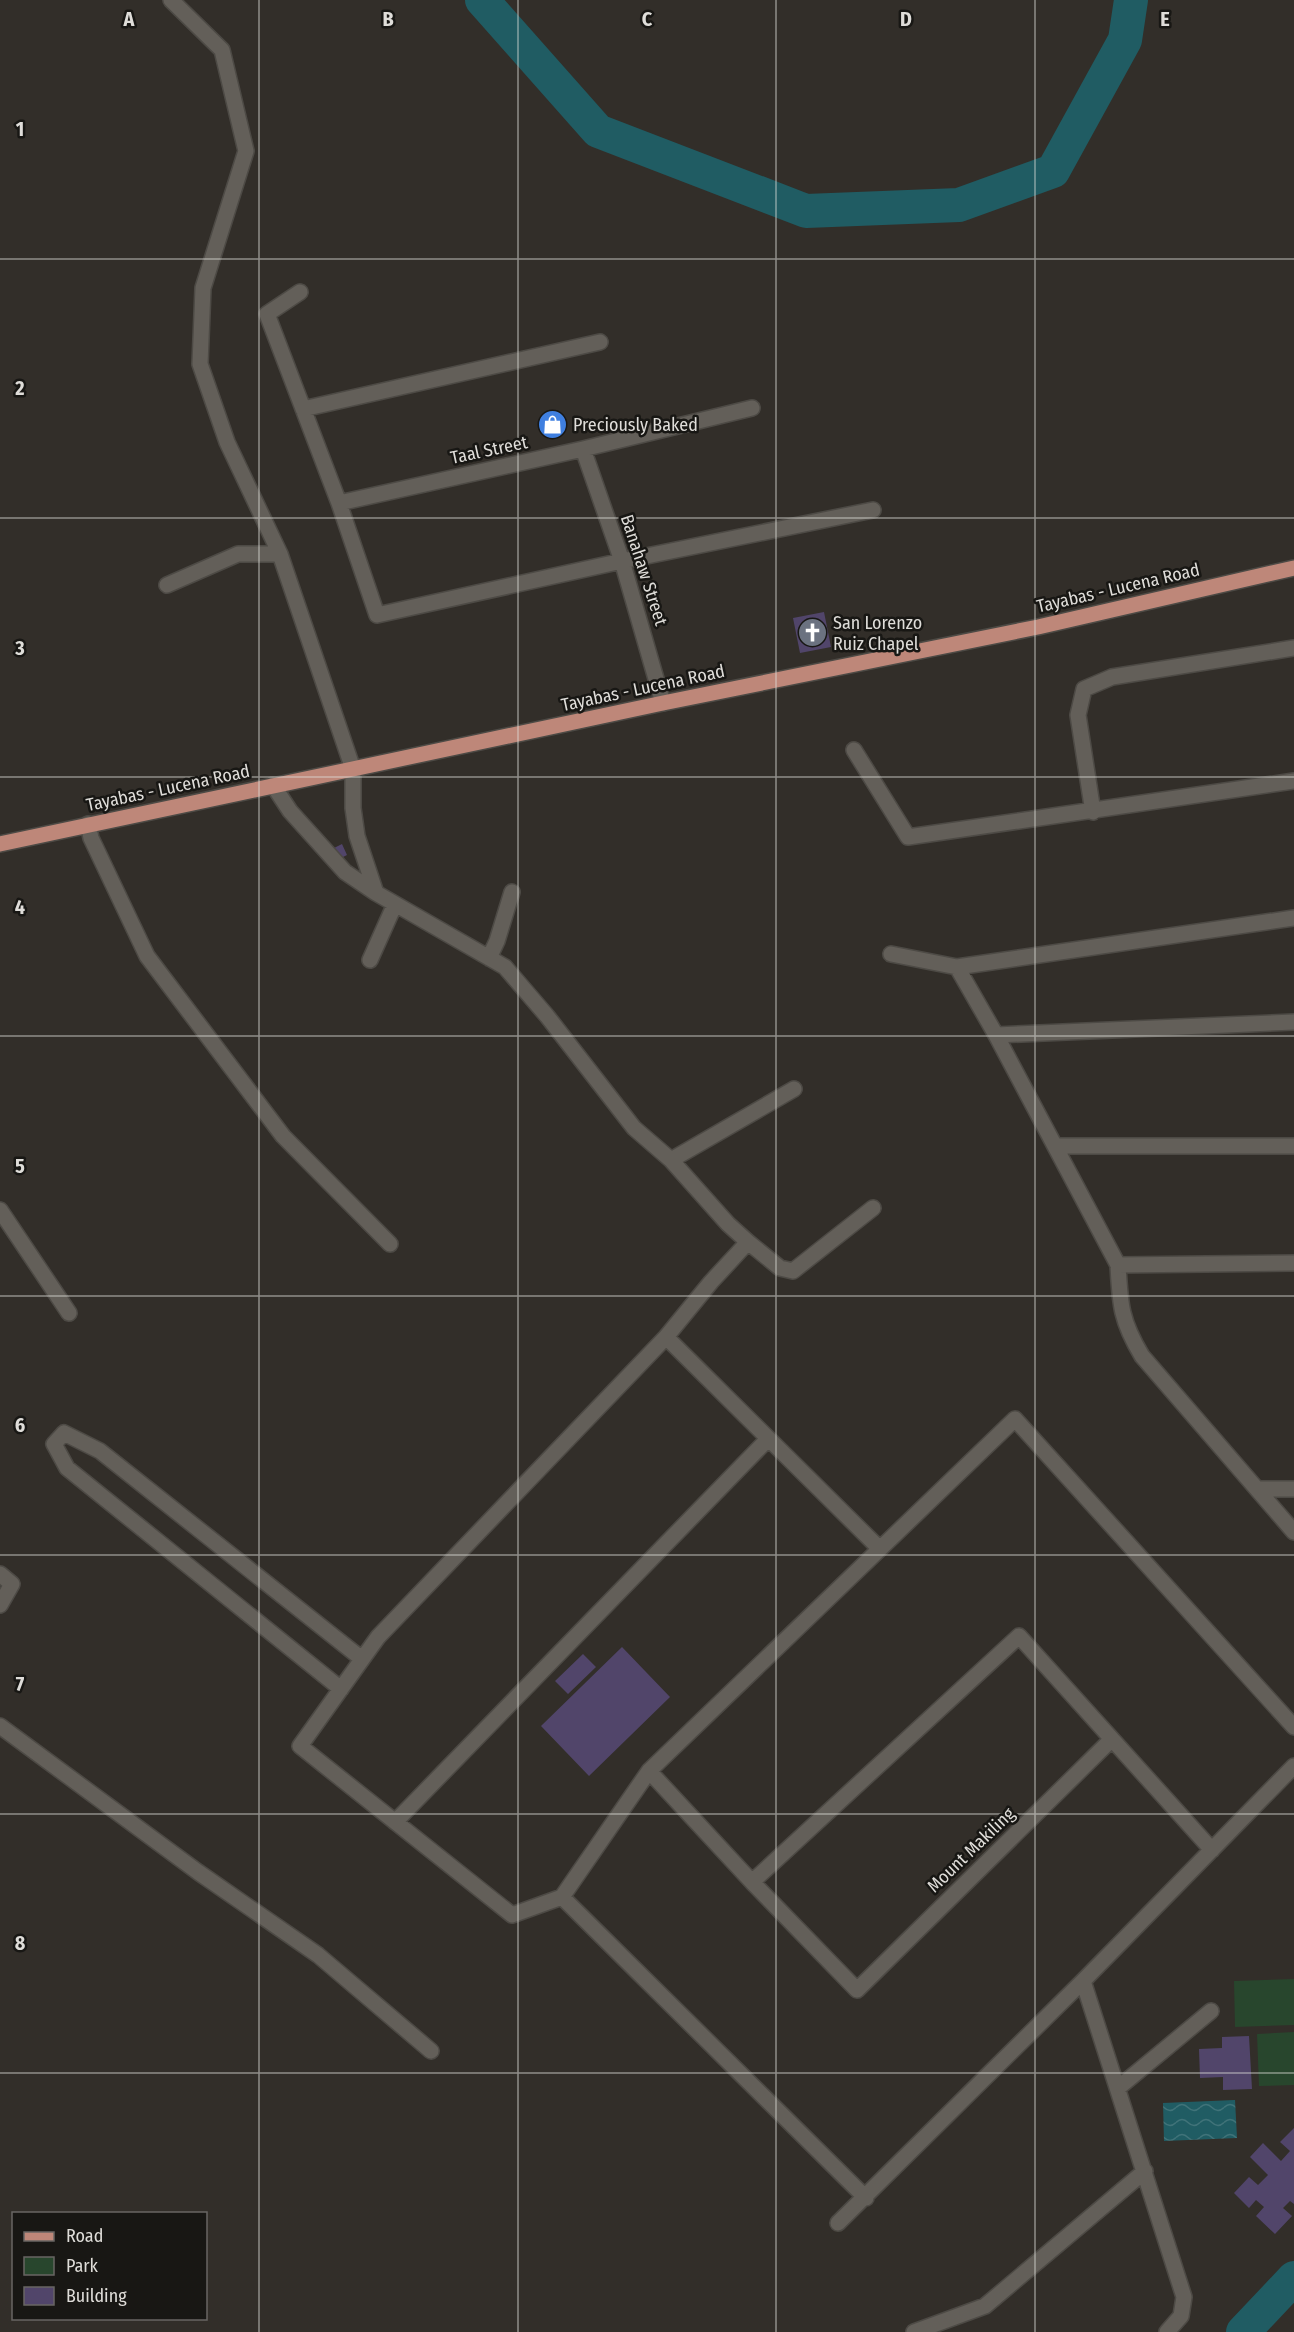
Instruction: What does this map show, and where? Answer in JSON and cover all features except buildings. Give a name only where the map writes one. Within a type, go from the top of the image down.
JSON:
[{"type":"main road","name":"Tayabas - Lucena Road","points":[[0,844],[663,703],[1038,627],[1294,568]]},
{"type":"street","points":[[171,0],[222,50],[246,151],[202,288],[200,364],[227,442],[280,554],[353,769],[353,808],[357,836],[376,893]]},
{"type":"street","points":[[300,292],[267,314],[339,503],[377,615],[622,561],[873,510]]},
{"type":"street","points":[[303,409],[600,342]]},
{"type":"street","name":"Taal Street","points":[[339,503],[583,450],[752,408]]},
{"type":"street","name":"Banahaw Street","points":[[583,450],[622,561],[663,703]]},
{"type":"street","points":[[168,585],[238,554],[280,554]]},
{"type":"street","points":[[1093,812],[1078,715],[1084,689],[1112,677],[1294,648]]},
{"type":"street","points":[[854,750],[908,837],[1093,812],[1294,781]]},
{"type":"street","points":[[273,785],[290,811],[345,872],[376,893],[505,967],[547,1016],[634,1128],[671,1160],[728,1224],[780,1268],[793,1271],[873,1208]]},
{"type":"street","points":[[88,824],[91,838],[147,956],[283,1136],[390,1244]]},
{"type":"street","points":[[489,958],[497,941],[512,892]]},
{"type":"street","points":[[370,960],[395,904]]},
{"type":"street","points":[[891,954],[957,967],[1294,918]]},
{"type":"street","points":[[957,967],[996,1035],[1118,1265],[1120,1306],[1128,1333],[1142,1356],[1294,1532]]},
{"type":"street","points":[[996,1035],[1294,1022]]},
{"type":"street","points":[[671,1160],[794,1089]]},
{"type":"street","points":[[1055,1146],[1294,1146]]},
{"type":"street","points":[[0,1210],[69,1313]]},
{"type":"street","points":[[747,1242],[666,1337],[378,1637],[300,1746],[512,1915],[562,1897],[649,1771],[1015,1419],[1294,1726]]},
{"type":"street","points":[[1118,1265],[1294,1263]]},
{"type":"street","points":[[666,1337],[880,1549]]},
{"type":"street","points":[[341,1689],[67,1468],[54,1444],[64,1433],[100,1451],[362,1659]]},
{"type":"street","points":[[395,1822],[768,1439]]},
{"type":"street","points":[[1257,1489],[1294,1489]]},
{"type":"street","points":[[0,1574],[12,1584],[0,1605]]},
{"type":"street","points":[[649,1771],[752,1882],[1019,1636],[1212,1850]]},
{"type":"street","points":[[0,1726],[198,1872],[318,1955],[431,2051]]},
{"type":"street","name":"Mount Makiling","points":[[752,1882],[856,1990],[1112,1739]]},
{"type":"street","points":[[838,2223],[866,2198],[1083,1981],[1294,1766]]},
{"type":"street","points":[[562,1897],[866,2198]]},
{"type":"street","points":[[1083,1981],[1184,2297],[1181,2316],[1167,2332]]},
{"type":"street","points":[[1118,2088],[1211,2011]]},
{"type":"street","points":[[914,2332],[985,2306],[1144,2171]]},
{"type":"green space","points":[[1294,1979],[1294,2025],[1235,2027],[1234,1981]]},
{"type":"green space","points":[[1294,2032],[1294,2085],[1259,2086],[1257,2034]]},
{"type":"water","points":[[1235,2100],[1237,2138],[1164,2141],[1163,2103]]},
{"type":"waterway","points":[[482,0],[598,131],[806,211],[959,205],[1053,171],[1125,40],[1131,0]]},
{"type":"waterway","points":[[1243,2332],[1294,2278]]},
{"type":"place","name":"Preciously Baked","points":[[552,425]]},
{"type":"place","name":"San Lorenzo Ruiz Chapel","points":[[812,633]]}]
